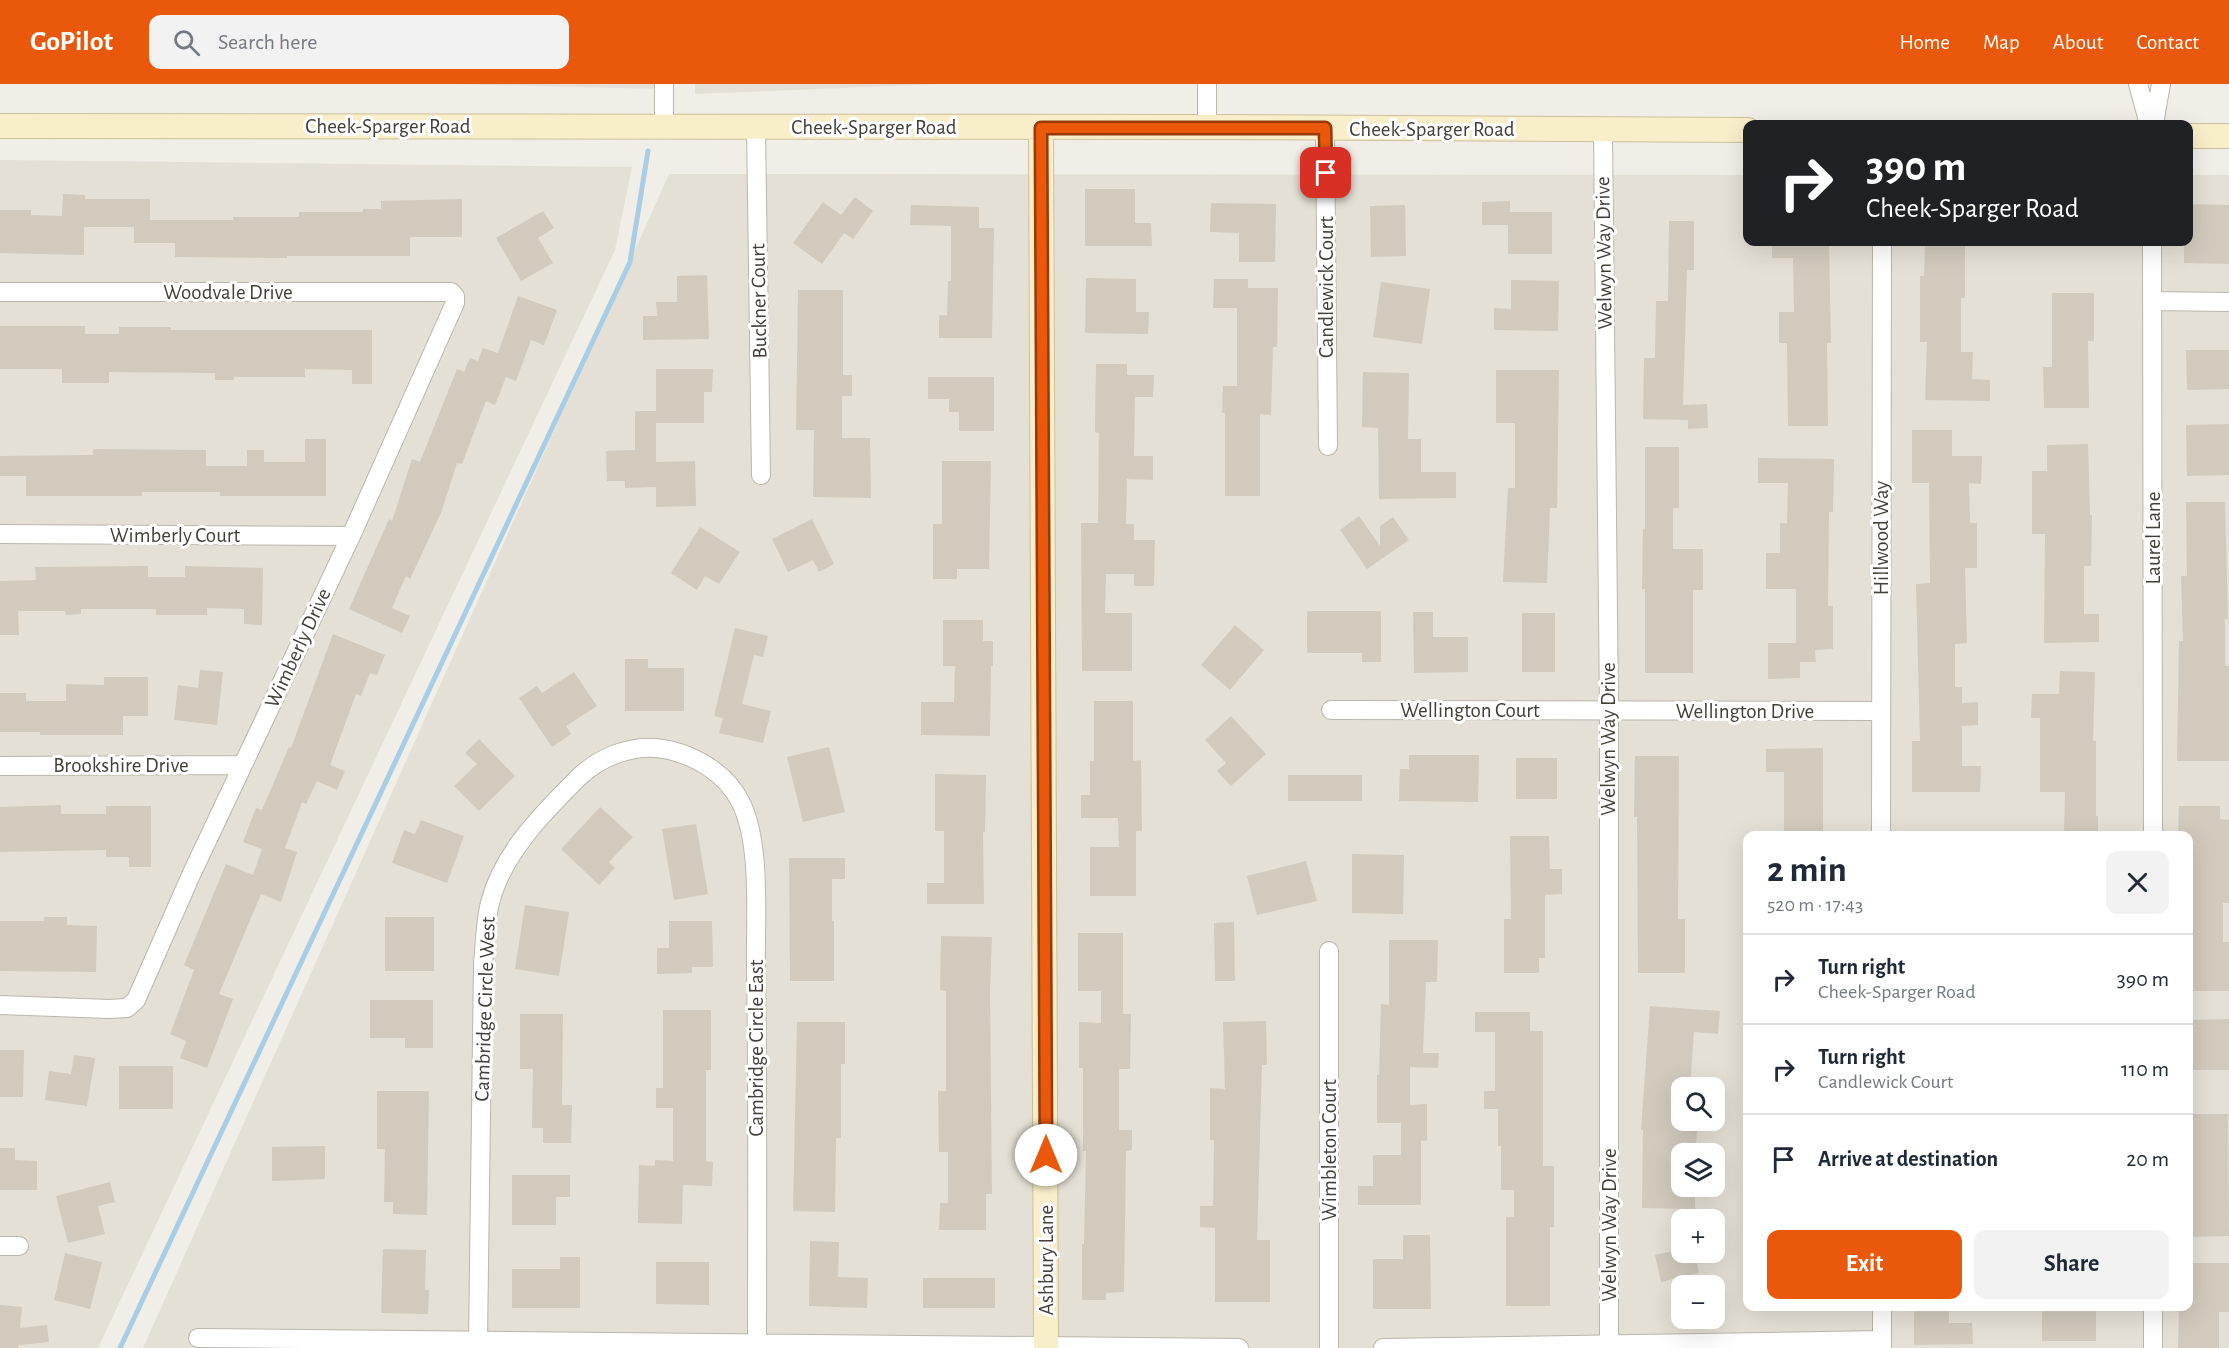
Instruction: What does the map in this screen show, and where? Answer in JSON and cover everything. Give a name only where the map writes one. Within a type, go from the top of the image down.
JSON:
[{"type":"main road","name":"Cheek-Sparger Road","points":[[0,126],[1743,130]]},
{"type":"main road","name":"Ashbury Lane","points":[[1041,128],[1046,1347]]},
{"type":"main road","points":[[2193,136],[2229,136]]},
{"type":"street","points":[[664,84],[664,127]]},
{"type":"street","points":[[1207,84],[1207,127]]},
{"type":"street","points":[[2138,84],[2148,120]]},
{"type":"street","points":[[2155,120],[2161,84]]},
{"type":"street","name":"Buckner Court","points":[[756,128],[761,475]]},
{"type":"street","name":"Candlewick Court","points":[[1325,128],[1328,446]]},
{"type":"street","name":"Welwyn Way Drive","points":[[1603,130],[1609,710],[1609,1346]]},
{"type":"street","name":"Hillwood Way","points":[[1881,831],[1882,246]]},
{"type":"street","name":"Laurel Lane","points":[[2152,246],[2152,831]]},
{"type":"street","name":"Woodvale Drive","points":[[0,292],[451,292],[455,296]]},
{"type":"street","name":"Wimberly Drive","points":[[0,1005],[109,1009],[128,1008],[136,1000],[191,875],[351,536],[455,303],[455,296]]},
{"type":"street","points":[[2152,302],[2229,302]]},
{"type":"street","name":"Wimberly Court","points":[[0,534],[351,536]]},
{"type":"street","name":"Wellington Court","points":[[1330,710],[1609,710]]},
{"type":"street","name":"Wellington Drive","points":[[1609,710],[1881,711]]},
{"type":"street","name":"Cambridge Circle West","points":[[478,1341],[483,964],[490,902],[506,864],[535,823],[584,772],[606,758],[638,748],[660,748],[681,753],[710,767]]},
{"type":"street","name":"Brookshire Drive","points":[[0,766],[243,765]]},
{"type":"street","name":"Cambridge Circle East","points":[[710,767],[728,783],[741,802],[751,832],[755,869],[757,1344]]},
{"type":"street","name":"Wimbleton Court","points":[[1329,951],[1329,1348]]},
{"type":"street","points":[[0,1246],[19,1246]]},
{"type":"street","points":[[1383,1348],[1882,1344],[1882,1311]]},
{"type":"street","points":[[2153,1311],[2153,1348]]},
{"type":"street","points":[[198,1338],[1239,1348]]},
{"type":"shaded area","points":[[453,84],[659,84],[659,89]]},
{"type":"shaded area","points":[[695,84],[941,84],[695,94]]},
{"type":"shaded area","points":[[0,160],[632,167],[615,250],[98,1348],[0,1348]]},
{"type":"shaded area","points":[[669,174],[1743,175],[1743,246],[2193,246],[2193,175],[2229,175],[2229,1348],[143,1348]]},
{"type":"building","points":[[1085,189],[1135,189],[1135,223],[1151,223],[1152,246],[1085,246]]},
{"type":"building","points":[[63,194],[85,195],[85,199],[150,199],[150,220],[299,217],[299,212],[363,212],[363,209],[381,209],[381,201],[462,199],[462,237],[410,237],[410,256],[175,257],[175,243],[134,243],[134,227],[84,227],[84,255],[0,253],[0,210],[31,210],[31,215],[62,216]]},
{"type":"building","points":[[855,197],[873,211],[853,239],[844,233],[822,264],[793,243],[823,202],[841,215]]},
{"type":"building","points":[[1510,201],[1510,212],[1552,212],[1552,254],[1508,254],[1508,225],[1482,225],[1482,202]]},
{"type":"building","points":[[1211,203],[1276,204],[1275,262],[1239,262],[1239,233],[1210,232]]},
{"type":"building","points":[[2193,204],[2229,205],[2229,264],[2184,263],[2184,246],[2193,246]]},
{"type":"building","points":[[911,205],[979,207],[979,228],[994,228],[992,338],[939,338],[939,315],[947,315],[948,281],[951,281],[951,226],[910,225]]},
{"type":"building","points":[[1405,205],[1406,256],[1371,257],[1370,206]]},
{"type":"building","points":[[543,211],[554,228],[538,238],[553,263],[521,281],[496,238]]},
{"type":"building","points":[[1669,221],[1694,221],[1694,270],[1687,270],[1683,405],[1707,404],[1708,428],[1688,429],[1688,420],[1643,419],[1644,358],[1655,358],[1656,301],[1668,301]]},
{"type":"building","points":[[1772,246],[1829,246],[1831,343],[1827,343],[1828,426],[1788,426],[1787,343],[1779,343],[1779,312],[1794,312],[1793,258],[1772,258]]},
{"type":"building","points":[[1925,246],[1965,246],[1965,298],[1961,298],[1961,352],[1973,352],[1972,379],[1990,380],[1990,401],[1925,400],[1927,342],[1920,342],[1920,276],[1924,276]]},
{"type":"building","points":[[707,275],[709,339],[643,340],[643,316],[657,316],[656,302],[677,302],[677,276]]},
{"type":"building","points":[[1086,278],[1136,279],[1136,312],[1149,312],[1148,334],[1085,333]]},
{"type":"building","points":[[1214,279],[1248,279],[1248,288],[1278,288],[1277,347],[1273,347],[1271,415],[1260,414],[1260,496],[1225,496],[1223,386],[1237,386],[1237,308],[1213,308]]},
{"type":"building","points":[[1511,280],[1559,281],[1558,331],[1494,330],[1494,308],[1511,309]]},
{"type":"building","points":[[1381,282],[1430,289],[1422,344],[1373,337]]},
{"type":"building","points":[[798,290],[843,290],[843,375],[852,375],[852,396],[842,396],[842,438],[870,438],[871,498],[813,497],[814,430],[796,430]]},
{"type":"building","points":[[2052,293],[2094,293],[2094,341],[2088,341],[2089,408],[2044,408],[2043,367],[2052,367]]},
{"type":"building","points":[[518,296],[557,310],[544,345],[531,340],[516,381],[506,377],[495,405],[486,401],[462,464],[457,463],[441,513],[410,579],[406,576],[392,608],[410,616],[402,633],[349,609],[389,519],[392,521],[412,459],[420,462],[457,369],[464,372],[470,358],[478,361],[483,348],[498,353]]},
{"type":"building","points":[[0,326],[85,326],[85,334],[119,334],[119,327],[171,327],[171,330],[372,330],[372,384],[352,384],[352,370],[305,369],[305,377],[234,377],[234,380],[215,380],[215,373],[109,372],[109,383],[62,383],[62,369],[0,369]]},
{"type":"building","points":[[2186,350],[2229,350],[2229,389],[2187,390]]},
{"type":"building","points":[[1096,364],[1127,364],[1127,375],[1154,375],[1153,397],[1135,397],[1134,456],[1153,456],[1153,480],[1127,479],[1126,524],[1134,524],[1134,540],[1155,540],[1154,586],[1134,586],[1134,574],[1106,574],[1105,613],[1132,613],[1132,671],[1082,671],[1081,523],[1098,523],[1099,433],[1095,432]]},
{"type":"building","points":[[656,369],[713,369],[712,392],[704,392],[704,423],[656,423]]},
{"type":"building","points":[[1496,370],[1559,370],[1557,508],[1550,508],[1547,583],[1503,582],[1508,488],[1515,488],[1515,423],[1496,423]]},
{"type":"building","points":[[1363,372],[1409,373],[1408,439],[1421,439],[1421,472],[1456,472],[1456,498],[1379,499],[1378,428],[1362,427]]},
{"type":"building","points":[[928,377],[994,377],[994,431],[959,431],[959,412],[949,412],[949,399],[928,399]]},
{"type":"building","points":[[635,411],[656,411],[656,462],[695,461],[696,506],[656,507],[656,487],[625,488],[625,481],[607,481],[606,451],[635,450]]},
{"type":"building","points":[[2229,424],[2229,475],[2187,476],[2186,425]]},
{"type":"building","points":[[1912,430],[1952,430],[1952,456],[1982,456],[1981,484],[1969,483],[1970,523],[1977,523],[1977,568],[1965,568],[1967,643],[1955,644],[1955,687],[1962,687],[1962,703],[1978,702],[1978,725],[1962,726],[1962,766],[1981,766],[1980,792],[1912,792],[1912,741],[1920,741],[1916,584],[1930,583],[1929,483],[1912,483]]},
{"type":"building","points":[[305,439],[326,439],[326,496],[220,496],[220,492],[142,492],[142,496],[26,496],[26,476],[0,476],[0,456],[93,455],[93,449],[206,450],[206,466],[247,466],[247,450],[264,450],[264,462],[305,462]]},
{"type":"building","points":[[2088,444],[2090,515],[2092,515],[2091,566],[2084,566],[2084,614],[2099,614],[2099,642],[2044,643],[2045,534],[2032,534],[2032,471],[2047,471],[2047,445]]},
{"type":"building","points":[[1645,447],[1679,447],[1679,508],[1673,508],[1673,549],[1703,549],[1703,590],[1693,590],[1693,673],[1645,673],[1645,589],[1642,589]]},
{"type":"building","points":[[1758,458],[1834,459],[1833,512],[1829,512],[1828,606],[1833,606],[1833,649],[1815,650],[1816,662],[1800,662],[1800,678],[1768,679],[1768,643],[1796,643],[1796,589],[1766,589],[1766,553],[1780,553],[1780,523],[1787,523],[1788,483],[1758,483]]},
{"type":"building","points":[[942,461],[991,461],[989,569],[957,569],[957,579],[933,579],[933,524],[942,524]]},
{"type":"building","points":[[2186,502],[2225,502],[2228,619],[2225,619],[2225,666],[2229,666],[2229,761],[2177,761],[2179,641],[2183,641],[2181,576],[2187,576]]},
{"type":"building","points":[[1359,516],[1380,546],[1380,526],[1393,517],[1409,540],[1367,569],[1340,530]]},
{"type":"building","points":[[812,519],[834,564],[819,572],[813,560],[788,572],[772,539]]},
{"type":"building","points":[[700,527],[740,552],[719,584],[705,576],[697,590],[671,573]]},
{"type":"building","points":[[148,566],[148,577],[185,577],[185,566],[263,568],[262,625],[244,624],[244,609],[207,608],[207,615],[156,615],[156,609],[81,609],[81,614],[66,615],[65,611],[18,611],[19,635],[0,635],[0,581],[36,580],[35,567]]},
{"type":"building","points":[[1307,611],[1381,611],[1381,662],[1362,662],[1362,653],[1307,653]]},
{"type":"building","points":[[1413,612],[1433,612],[1433,637],[1468,637],[1468,672],[1414,673]]},
{"type":"building","points":[[1522,613],[1555,613],[1555,672],[1522,672]]},
{"type":"building","points":[[943,620],[983,620],[983,641],[993,641],[990,736],[921,735],[921,702],[954,702],[955,666],[943,666]]},
{"type":"building","points":[[1235,625],[1264,650],[1230,690],[1201,665]]},
{"type":"building","points":[[735,628],[768,636],[763,657],[754,655],[742,704],[771,711],[763,743],[719,733],[723,718],[714,716]]},
{"type":"building","points":[[333,634],[385,655],[377,675],[370,673],[361,696],[356,694],[330,765],[345,771],[337,790],[317,781],[306,804],[302,802],[285,848],[297,852],[281,902],[261,894],[219,994],[233,999],[207,1068],[180,1058],[186,1041],[170,1034],[194,970],[184,965],[226,864],[253,875],[262,849],[243,842],[256,808],[262,810],[289,747],[291,748]]},
{"type":"building","points":[[625,659],[648,659],[648,668],[684,668],[684,711],[625,711]]},
{"type":"building","points":[[200,670],[223,672],[217,725],[174,720],[178,685],[198,688]]},
{"type":"building","points":[[2060,671],[2095,672],[2093,741],[2096,741],[2098,831],[2064,831],[2065,792],[2040,792],[2040,718],[2031,718],[2032,694],[2059,694]]},
{"type":"building","points":[[574,672],[597,706],[566,726],[571,734],[552,747],[519,698],[537,686],[542,693]]},
{"type":"building","points":[[104,677],[148,677],[148,716],[123,716],[123,735],[40,735],[40,732],[0,732],[0,693],[26,693],[26,701],[66,701],[66,684],[104,685]]},
{"type":"building","points":[[1094,701],[1133,701],[1133,761],[1141,760],[1142,831],[1136,831],[1136,896],[1090,896],[1090,847],[1119,847],[1118,818],[1081,818],[1081,795],[1090,795],[1090,761],[1094,761]]},
{"type":"building","points":[[1231,716],[1266,754],[1231,786],[1217,771],[1226,763],[1205,740]]},
{"type":"building","points":[[479,739],[515,776],[479,811],[454,786],[477,764],[465,753]]},
{"type":"building","points":[[829,747],[845,812],[803,822],[787,757]]},
{"type":"building","points":[[1823,748],[1823,831],[1784,831],[1784,772],[1766,772],[1766,749]]},
{"type":"building","points":[[1409,755],[1479,755],[1478,802],[1399,801],[1400,769],[1409,769]]},
{"type":"building","points":[[1635,756],[1679,756],[1678,919],[1685,919],[1685,973],[1638,973],[1637,817],[1634,817]]},
{"type":"building","points":[[1516,758],[1557,758],[1557,799],[1516,799]]},
{"type":"building","points":[[935,774],[986,775],[985,832],[983,832],[984,904],[927,904],[927,883],[944,883],[944,831],[935,831]]},
{"type":"building","points":[[1288,775],[1362,775],[1362,801],[1288,801]]},
{"type":"building","points":[[61,805],[61,814],[106,814],[106,806],[151,806],[151,867],[129,867],[129,857],[106,857],[106,850],[0,852],[0,807]]},
{"type":"building","points":[[2179,806],[2220,806],[2220,819],[2229,820],[2229,903],[2223,903],[2223,942],[2229,942],[2229,991],[2193,991],[2193,831],[2178,831]]},
{"type":"building","points":[[600,807],[633,837],[609,862],[615,868],[599,885],[561,849]]},
{"type":"building","points":[[421,820],[464,836],[447,883],[392,863],[404,830],[415,834]]},
{"type":"building","points":[[696,824],[708,894],[674,900],[662,829]]},
{"type":"building","points":[[1510,836],[1549,836],[1550,869],[1562,869],[1562,894],[1545,895],[1545,958],[1539,958],[1539,973],[1504,973],[1504,919],[1511,919]]},
{"type":"building","points":[[1352,854],[1404,855],[1403,914],[1352,913]]},
{"type":"building","points":[[789,858],[845,858],[845,879],[832,879],[834,981],[790,981]]},
{"type":"building","points":[[1306,861],[1317,901],[1257,915],[1247,876]]},
{"type":"building","points":[[525,905],[569,912],[559,976],[515,969]]},
{"type":"building","points":[[44,917],[67,917],[67,925],[97,926],[96,972],[0,971],[0,921],[44,921]]},
{"type":"building","points":[[385,917],[434,917],[434,971],[385,971]]},
{"type":"building","points":[[669,921],[712,921],[713,967],[692,967],[692,973],[657,974],[657,948],[669,948]]},
{"type":"building","points":[[1234,922],[1235,981],[1215,981],[1214,923]]},
{"type":"building","points":[[1078,933],[1123,933],[1123,1014],[1131,1014],[1130,1069],[1119,1069],[1119,1130],[1132,1130],[1132,1150],[1126,1151],[1124,1292],[1106,1293],[1106,1300],[1082,1300],[1086,1151],[1083,1151],[1083,1068],[1079,1068],[1079,1022],[1101,1023],[1101,991],[1078,991]]},
{"type":"building","points":[[941,936],[992,937],[990,991],[992,1194],[986,1194],[986,1230],[939,1230],[940,1203],[948,1203],[948,1152],[939,1152],[938,1091],[946,1091],[946,991],[940,990]]},
{"type":"building","points":[[1389,940],[1438,940],[1437,982],[1426,982],[1423,1053],[1439,1053],[1438,1068],[1410,1067],[1410,1105],[1427,1104],[1427,1141],[1421,1141],[1421,1205],[1358,1205],[1358,1186],[1373,1186],[1373,1155],[1401,1155],[1401,1123],[1377,1123],[1381,1004],[1389,1005]]},
{"type":"building","points":[[370,1000],[433,1000],[433,1048],[405,1048],[405,1038],[370,1038]]},
{"type":"building","points":[[1650,1006],[1720,1011],[1718,1034],[1694,1032],[1691,1077],[1671,1077],[1671,1131],[1697,1131],[1696,1143],[1671,1143],[1671,1197],[1695,1197],[1695,1209],[1642,1208],[1643,1130],[1641,1130]]},
{"type":"building","points":[[663,1010],[711,1010],[711,1070],[706,1070],[706,1161],[713,1162],[712,1186],[683,1185],[682,1224],[638,1223],[639,1165],[655,1166],[655,1160],[673,1161],[673,1108],[656,1108],[656,1088],[663,1088]]},
{"type":"building","points":[[1475,1012],[1530,1012],[1530,1031],[1543,1031],[1543,1166],[1554,1166],[1554,1227],[1550,1227],[1550,1306],[1506,1306],[1506,1217],[1514,1217],[1514,1190],[1501,1190],[1498,1109],[1484,1109],[1484,1091],[1495,1091],[1495,1032],[1475,1032]]},
{"type":"building","points":[[520,1014],[563,1014],[562,1105],[572,1105],[571,1143],[543,1143],[543,1128],[532,1128],[533,1069],[520,1069]]},
{"type":"building","points":[[2229,1019],[2229,1070],[2193,1070],[2193,1020]]},
{"type":"building","points":[[1266,1021],[1267,1065],[1262,1065],[1257,1240],[1270,1240],[1270,1302],[1215,1302],[1215,1228],[1200,1227],[1200,1206],[1213,1206],[1214,1140],[1210,1140],[1210,1088],[1225,1089],[1223,1022]]},
{"type":"building","points":[[797,1022],[845,1022],[845,1064],[841,1064],[841,1138],[836,1138],[835,1212],[793,1211]]},
{"type":"building","points":[[0,1050],[24,1050],[23,1097],[0,1097]]},
{"type":"building","points":[[74,1055],[95,1058],[87,1106],[45,1100],[49,1071],[71,1074]]},
{"type":"building","points":[[119,1066],[173,1066],[173,1109],[119,1109]]},
{"type":"building","points":[[377,1091],[429,1091],[427,1215],[393,1214],[393,1202],[384,1202],[385,1149],[377,1149]]},
{"type":"building","points":[[2193,1114],[2228,1114],[2229,1236],[2193,1237]]},
{"type":"building","points":[[325,1146],[325,1179],[272,1181],[272,1147]]},
{"type":"building","points":[[0,1148],[15,1148],[15,1160],[37,1161],[37,1190],[0,1190]]},
{"type":"building","points":[[512,1175],[570,1175],[570,1197],[556,1197],[556,1225],[512,1225]]},
{"type":"building","points":[[110,1182],[115,1202],[98,1206],[105,1234],[68,1243],[56,1196]]},
{"type":"building","points":[[1403,1235],[1430,1235],[1431,1309],[1373,1309],[1373,1259],[1403,1259]]},
{"type":"building","points":[[810,1241],[839,1242],[838,1277],[868,1278],[867,1308],[809,1306]]},
{"type":"building","points":[[383,1249],[426,1250],[425,1290],[429,1290],[428,1314],[381,1313]]},
{"type":"building","points":[[1671,1251],[1671,1263],[1697,1263],[1699,1273],[1671,1275],[1671,1280],[1661,1282],[1655,1255]]},
{"type":"building","points":[[65,1253],[102,1262],[90,1309],[54,1300]]},
{"type":"building","points":[[560,1257],[580,1257],[580,1308],[512,1308],[512,1269],[560,1269]]},
{"type":"building","points":[[656,1262],[709,1262],[709,1305],[656,1304]]},
{"type":"building","points":[[2193,1263],[2229,1263],[2229,1312],[2219,1312],[2219,1348],[2178,1348],[2179,1311],[2193,1311]]},
{"type":"building","points":[[923,1278],[995,1278],[995,1308],[923,1308]]},
{"type":"building","points":[[0,1305],[22,1307],[20,1328],[47,1325],[49,1342],[19,1345],[18,1348],[0,1348]]},
{"type":"building","points":[[1914,1311],[1949,1311],[1949,1323],[1972,1323],[1973,1344],[1914,1345]]},
{"type":"building","points":[[2042,1311],[2096,1311],[2096,1341],[2042,1341]]},
{"type":"waterway","points":[[120,1348],[630,262],[648,151]]},
{"type":"route","points":[[1046,1155],[1041,128],[1325,128],[1326,173]]}]
